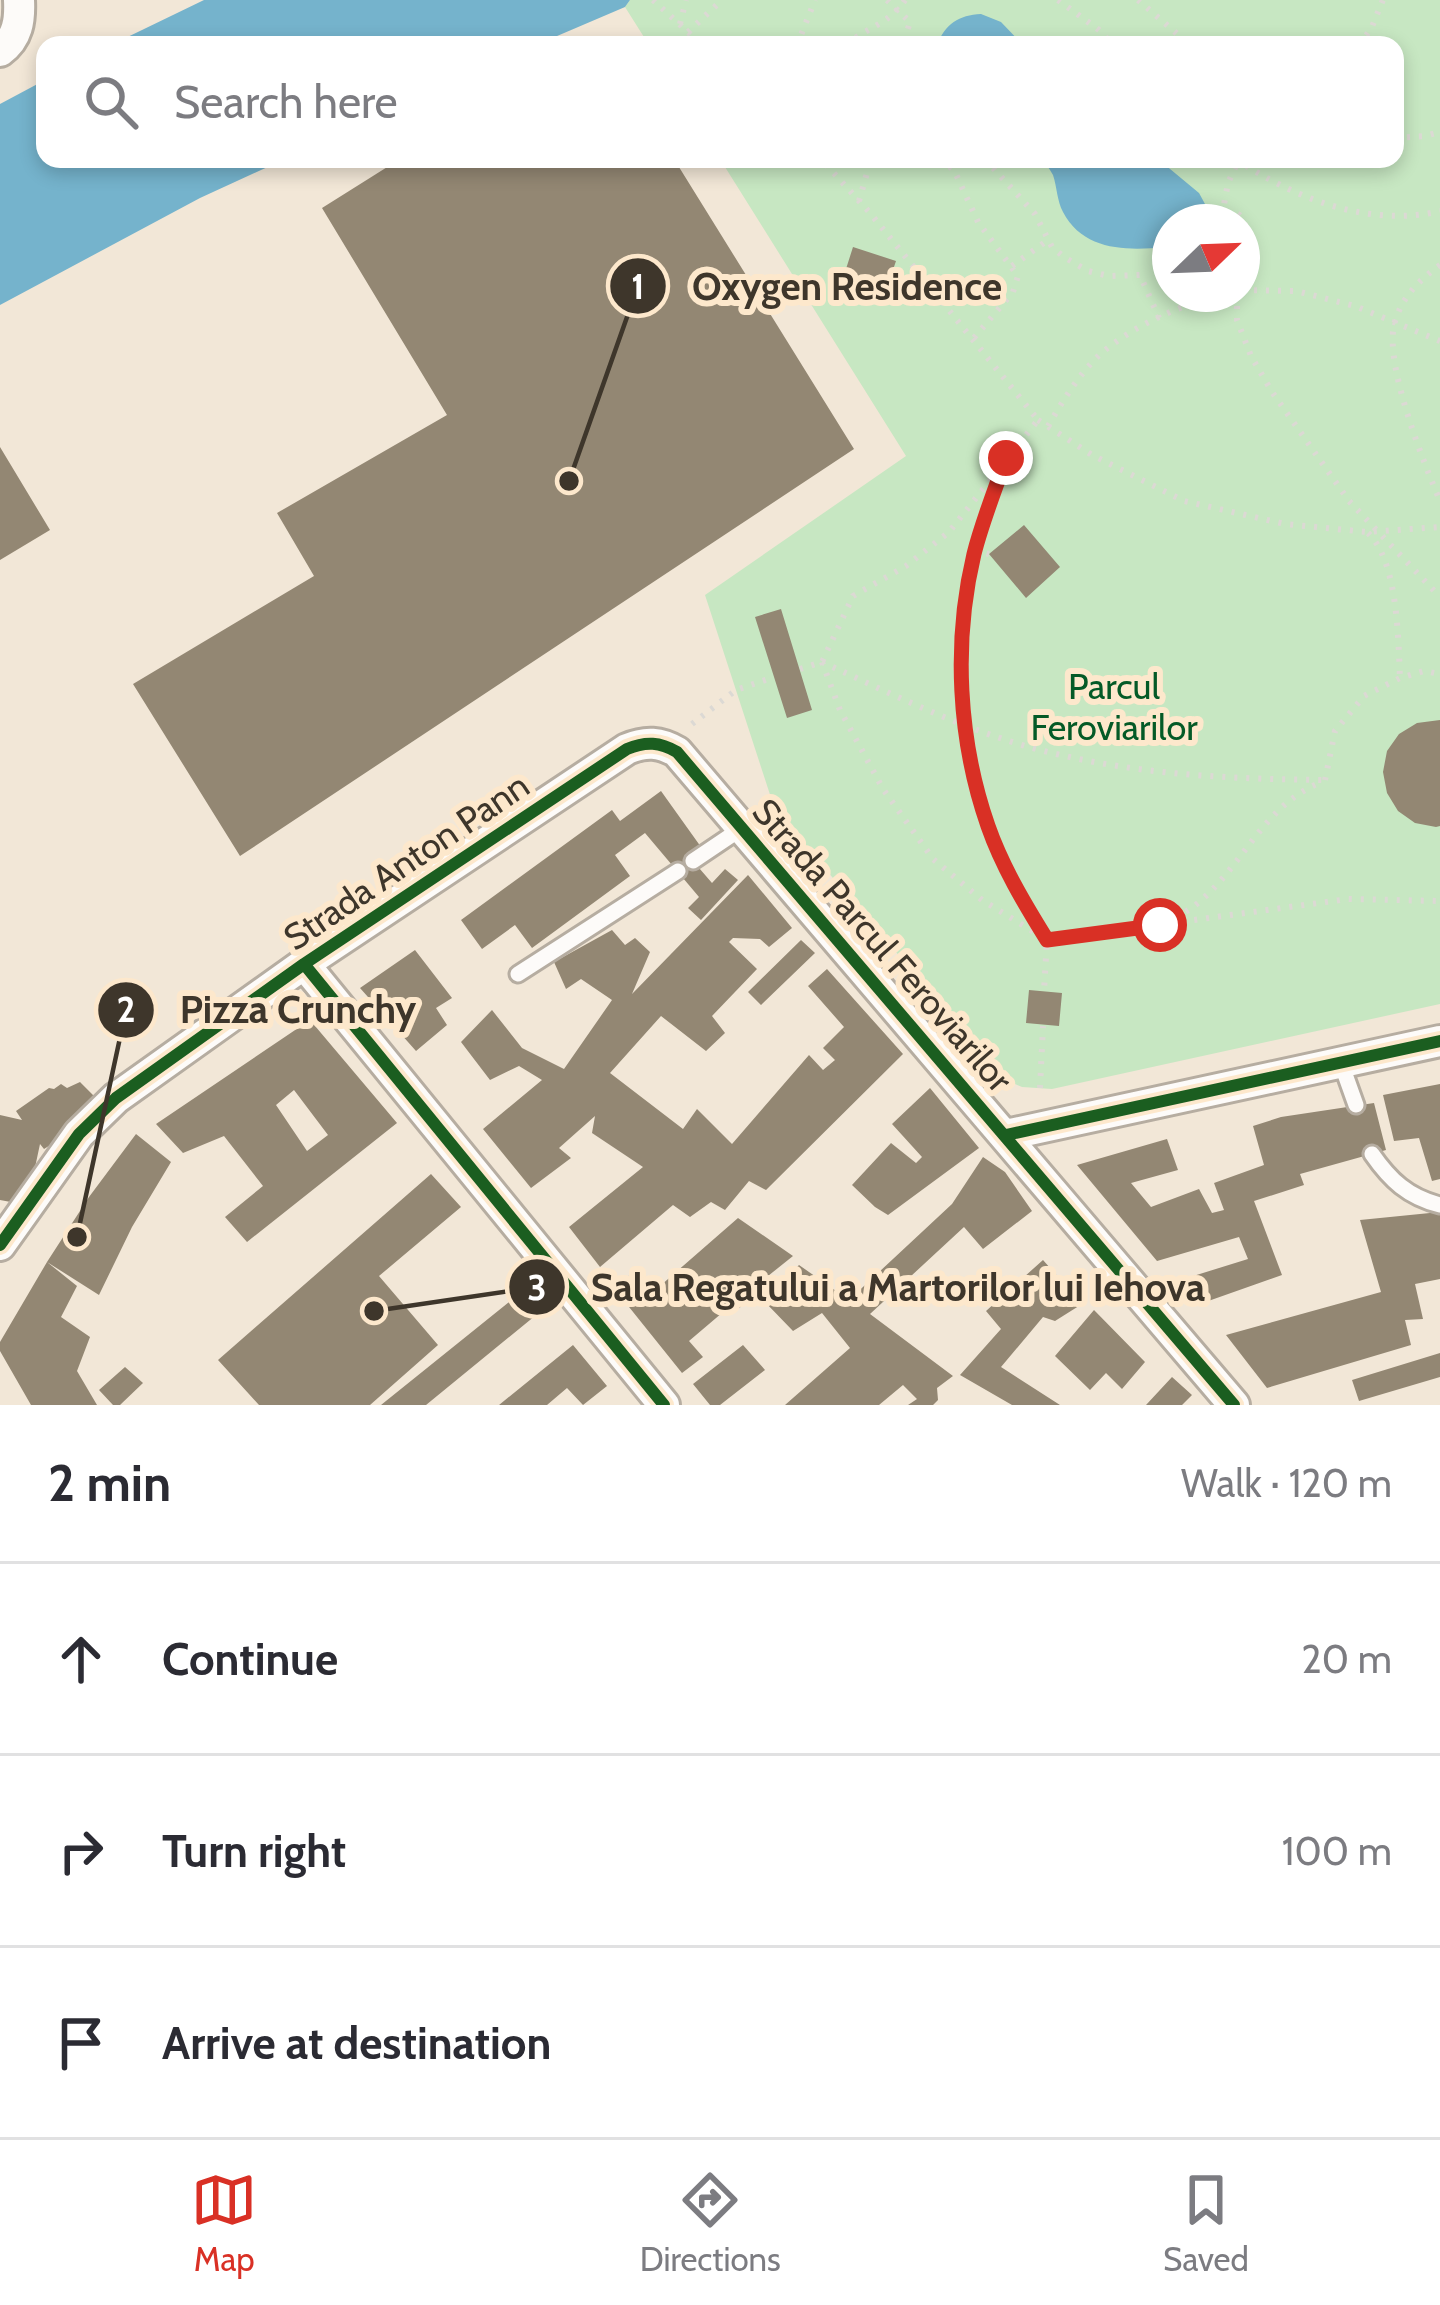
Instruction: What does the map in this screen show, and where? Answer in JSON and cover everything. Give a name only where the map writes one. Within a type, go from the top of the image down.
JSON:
[{"type":"street","points":[[0,51],[21,22],[19,0]]},
{"type":"street","name":"Strada Parcul Feroviarilor","points":[[652,742],[677,752],[1006,1135],[1440,1041]]},
{"type":"street","name":"Strada Anton Pann","points":[[0,1245],[44,1167],[116,1098],[304,964],[627,749],[652,742]]},
{"type":"street","points":[[304,964],[664,1405]]},
{"type":"street","points":[[1006,1135],[1234,1405]]},
{"type":"lane","points":[[518,974],[742,828]]},
{"type":"lane","points":[[1341,1063],[1356,1105]]},
{"type":"lane","points":[[1372,1154],[1400,1189],[1440,1205]]},
{"type":"path","points":[[653,0],[692,36]]},
{"type":"path","points":[[680,24],[686,0]]},
{"type":"path","points":[[688,32],[722,0]]},
{"type":"path","points":[[801,36],[815,0]]},
{"type":"path","points":[[886,0],[910,22],[906,36]]},
{"type":"path","points":[[859,36],[888,21],[905,0]]},
{"type":"path","points":[[1058,0],[1105,36]]},
{"type":"path","points":[[1138,0],[1180,36]]},
{"type":"path","points":[[1366,36],[1383,0]]},
{"type":"path","points":[[1404,137],[1440,132]]},
{"type":"path","points":[[829,168],[1038,420],[1092,454],[1184,501],[1285,524],[1367,532],[1440,527]]},
{"type":"path","points":[[859,201],[868,168]]},
{"type":"path","points":[[951,168],[978,222],[1018,276],[1013,292],[973,338]]},
{"type":"path","points":[[993,168],[1035,214],[1052,247],[1088,271],[1139,275],[1159,318]]},
{"type":"path","points":[[1224,204],[1235,168]]},
{"type":"path","points":[[1250,168],[1269,181],[1335,206],[1376,215],[1420,216],[1440,211]]},
{"type":"path","points":[[1012,266],[1048,240]]},
{"type":"path","points":[[1440,265],[1419,280],[1395,322],[1395,357],[1405,406],[1440,500]]},
{"type":"path","points":[[1260,292],[1296,292],[1355,306],[1440,340]]},
{"type":"path","points":[[1048,427],[1065,397],[1102,352],[1172,312]]},
{"type":"path","points":[[1238,312],[1261,374],[1323,465],[1377,532],[1440,597]]},
{"type":"path","points":[[1038,420],[949,532],[906,566],[853,596],[822,662],[840,710],[883,789],[933,860],[982,900],[1047,940],[1348,899],[1440,901]]},
{"type":"path","points":[[1006,458],[975,550],[963,622],[961,675],[969,754],[988,827],[1021,898],[1047,940],[1044,992]]},
{"type":"path","points":[[1367,532],[1379,544],[1391,576],[1400,678]]},
{"type":"path","points":[[975,550],[989,554]]},
{"type":"path","points":[[800,669],[822,662],[965,726],[1049,753],[1214,778],[1325,780]]},
{"type":"path","points":[[1325,780],[1335,731],[1364,696],[1424,671],[1440,674]]},
{"type":"path","points":[[689,726],[736,690],[774,677]]},
{"type":"path","points":[[1160,925],[1208,893],[1280,808],[1325,780]]},
{"type":"path","points":[[1040,1088],[1042,1026]]},
{"type":"green space","name":"Parcul Feroviarilor","points":[[630,0],[1440,0],[1440,1004],[1052,1089],[1022,1087],[1005,1080],[775,810],[705,595],[906,456],[726,168],[1404,168],[1404,36],[643,36],[625,7]]},
{"type":"water","points":[[204,0],[630,0],[625,7],[557,36],[130,36]]},
{"type":"water","points":[[981,14],[1001,22],[1014,36],[942,36],[966,16]]},
{"type":"water","points":[[36,85],[36,168],[265,168],[0,305],[0,104]]},
{"type":"water","points":[[1049,168],[1169,168],[1205,204],[1152,204],[1152,248],[1136,249],[1108,246],[1082,234],[1059,203]]},
{"type":"building","points":[[386,168],[680,168],[854,449],[240,856],[133,684],[314,576],[277,513],[447,415],[322,208]]},
{"type":"building","points":[[853,247],[896,261],[881,305],[839,291]]},
{"type":"building","points":[[0,447],[50,530],[0,560]]},
{"type":"building","points":[[1024,525],[1060,567],[1026,598],[989,554]]},
{"type":"building","points":[[781,609],[812,710],[787,718],[755,617]]},
{"type":"building","points":[[1440,720],[1440,826],[1436,827],[1415,823],[1398,811],[1387,793],[1383,772],[1387,751],[1399,734],[1417,723]]},
{"type":"building","points":[[661,791],[701,847],[693,861],[712,883],[725,869],[738,880],[701,920],[688,908],[699,897],[645,833],[615,855],[630,876],[532,948],[515,925],[482,949],[461,920],[612,810],[620,821]]},
{"type":"building","points":[[748,875],[792,928],[769,947],[760,939],[729,942],[757,969],[712,1016],[725,1033],[706,1051],[661,1016],[610,1073],[683,1129],[697,1109],[732,1144],[809,1055],[823,1070],[835,1060],[823,1048],[844,1027],[808,986],[827,969],[903,1054],[766,1190],[749,1181],[725,1210],[711,1202],[690,1217],[673,1205],[600,1267],[569,1227],[643,1167],[592,1133],[595,1116],[559,1148],[571,1158],[531,1188],[483,1129],[542,1080],[519,1066],[490,1080],[461,1042],[492,1010],[522,1048],[564,1069],[612,1000],[581,979],[566,989],[554,962],[612,930],[625,945],[635,938],[650,952],[632,994]]},
{"type":"building","points":[[801,940],[815,953],[761,1005],[748,992]]},
{"type":"building","points":[[415,950],[452,998],[436,1008],[447,1025],[416,1051],[360,988]]},
{"type":"building","points":[[1029,990],[1062,993],[1059,1026],[1026,1023]]},
{"type":"building","points":[[310,1020],[397,1123],[247,1242],[225,1217],[263,1186],[224,1136],[183,1153],[156,1124]],"holes":[[[294,1090],[328,1135],[307,1151],[276,1105]]]},
{"type":"building","points":[[80,1082],[94,1096],[82,1107],[76,1129],[44,1149],[40,1144],[27,1205],[0,1200],[0,1115],[22,1120],[16,1111],[49,1088]]},
{"type":"building","points":[[1440,1084],[1440,1179],[1432,1181],[1419,1138],[1394,1141],[1383,1095]]},
{"type":"building","points":[[930,1088],[979,1148],[888,1215],[852,1185],[891,1143],[916,1163],[922,1157],[892,1124]]},
{"type":"building","points":[[1374,1103],[1386,1150],[1300,1174],[1304,1185],[1254,1201],[1282,1275],[1197,1305],[1174,1282],[1248,1259],[1239,1237],[1157,1261],[1077,1165],[1167,1139],[1178,1170],[1131,1183],[1151,1207],[1199,1189],[1212,1213],[1224,1210],[1214,1183],[1264,1165],[1253,1126],[1281,1117]]},
{"type":"building","points":[[136,1134],[171,1162],[99,1295],[47,1262]]},
{"type":"building","points":[[983,1157],[1005,1172],[1032,1211],[983,1249],[964,1227],[870,1314],[953,1376],[937,1388],[938,1400],[933,1405],[908,1405],[917,1399],[903,1385],[879,1405],[785,1405],[850,1348],[822,1313],[793,1331],[764,1301],[799,1265],[849,1300],[952,1204]]},
{"type":"building","points":[[431,1174],[461,1207],[379,1276],[438,1345],[370,1405],[259,1405],[218,1360]]},
{"type":"building","points":[[1440,1212],[1440,1279],[1415,1284],[1423,1319],[1405,1320],[1411,1345],[1267,1388],[1226,1335],[1381,1292],[1360,1220]]},
{"type":"building","points":[[738,1218],[793,1256],[758,1284],[761,1289],[737,1310],[729,1307],[689,1341],[703,1357],[682,1373],[613,1287],[630,1275],[652,1293]]},
{"type":"building","points":[[1043,1260],[1082,1304],[1055,1321],[1043,1317],[1001,1367],[1060,1405],[1012,1405],[960,1375],[1001,1329],[986,1311]]},
{"type":"building","points":[[47,1262],[77,1286],[61,1317],[90,1337],[77,1371],[97,1405],[31,1405],[0,1351],[0,1342]]},
{"type":"building","points":[[524,1290],[541,1311],[426,1405],[381,1405]]},
{"type":"building","points":[[1094,1310],[1145,1362],[1122,1389],[1106,1373],[1090,1390],[1055,1356]]},
{"type":"building","points":[[573,1345],[607,1386],[583,1405],[567,1388],[547,1405],[499,1405]]},
{"type":"building","points":[[743,1345],[765,1370],[720,1405],[710,1405],[693,1384]]},
{"type":"building","points":[[1440,1353],[1440,1377],[1359,1401],[1352,1380]]},
{"type":"building","points":[[125,1367],[143,1383],[120,1405],[113,1405],[99,1390]]},
{"type":"building","points":[[1172,1377],[1192,1395],[1182,1405],[1146,1405]]},
{"type":"cycle path","points":[[0,1245],[79,1134],[116,1098],[304,964],[627,749],[653,744],[677,752],[1234,1405]]},
{"type":"cycle path","points":[[304,964],[664,1405]]},
{"type":"cycle path","points":[[1006,1135],[1440,1041]]},
{"type":"place","name":"Oxygen Residence","points":[[569,481]]},
{"type":"place","name":"Pizza Crunchy","points":[[77,1237]]},
{"type":"place","name":"Sala Regatului a Martorilor lui Iehova","points":[[374,1311]]},
{"type":"route","points":[[1006,458],[975,550],[963,622],[961,675],[969,754],[988,827],[1021,898],[1047,940],[1160,925]]}]
